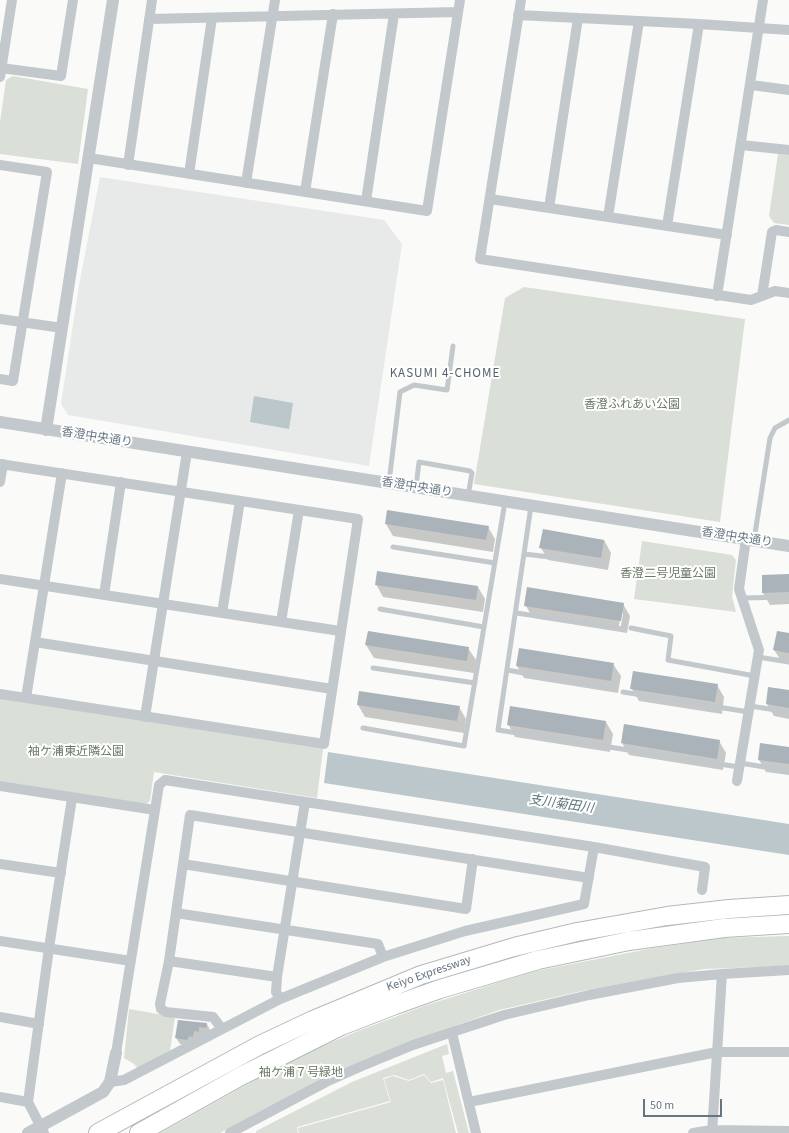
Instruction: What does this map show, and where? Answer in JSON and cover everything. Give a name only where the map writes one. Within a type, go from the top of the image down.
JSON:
[{"type":"highway","name":"Keiyo Expressway","points":[[98,1133],[273,1039],[342,1007],[420,975],[514,947],[584,931],[728,908],[789,906]]},
{"type":"highway","name":"Keiyo Expressway","points":[[139,1133],[248,1072],[341,1026],[440,989],[538,960],[629,941],[724,928],[789,924]]},
{"type":"street","points":[[12,0],[1,73],[61,76],[73,0]]},
{"type":"street","points":[[46,430],[113,0]]},
{"type":"street","points":[[128,164],[152,0]]},
{"type":"street","points":[[246,183],[275,0]]},
{"type":"street","points":[[89,158],[428,211],[460,0]]},
{"type":"street","points":[[520,0],[480,259],[751,300],[775,291],[789,293]]},
{"type":"street","points":[[717,296],[763,0]]},
{"type":"street","points":[[149,19],[458,12]]},
{"type":"street","points":[[305,192],[333,14]]},
{"type":"street","points":[[366,201],[394,14]]},
{"type":"street","points":[[518,15],[760,27],[789,30]]},
{"type":"street","points":[[189,174],[212,18]]},
{"type":"street","points":[[549,208],[578,18]]},
{"type":"street","points":[[608,217],[639,21]]},
{"type":"street","points":[[667,226],[699,24]]},
{"type":"street","points":[[751,85],[789,90]]},
{"type":"street","points":[[741,145],[789,150]]},
{"type":"street","points":[[0,165],[47,172],[13,382],[0,379]]},
{"type":"street","points":[[490,199],[727,235]]},
{"type":"street","points":[[762,296],[772,232],[776,230],[789,232]]},
{"type":"street","points":[[0,319],[62,328]]},
{"type":"street","name":"香澄中央通り","points":[[0,422],[789,546]]},
{"type":"street","points":[[145,717],[187,452]]},
{"type":"street","points":[[0,482],[1,464],[358,519],[324,744],[0,694]]},
{"type":"street","points":[[26,698],[62,473]]},
{"type":"street","points":[[104,595],[121,482]]},
{"type":"street","points":[[222,613],[240,501]]},
{"type":"street","points":[[281,622],[299,510]]},
{"type":"street","points":[[737,781],[759,650],[739,589],[750,540]]},
{"type":"street","points":[[0,578],[340,631]]},
{"type":"street","points":[[35,642],[332,689]]},
{"type":"street","points":[[28,1133],[43,1130],[103,1092],[110,1082],[159,785],[165,780],[594,847],[705,867],[702,890]]},
{"type":"street","points":[[0,786],[155,810]]},
{"type":"street","points":[[43,1130],[28,1102],[49,948],[72,798]]},
{"type":"street","points":[[280,999],[276,992],[277,977],[305,802]]},
{"type":"street","points":[[222,1029],[213,1017],[166,1012],[161,1009],[160,1004],[169,961],[190,814],[589,878]]},
{"type":"street","points":[[110,1082],[124,1080],[280,999],[383,957],[464,931],[584,904],[594,847]]},
{"type":"street","points":[[183,864],[466,909],[473,859]]},
{"type":"street","points":[[0,864],[61,873]]},
{"type":"street","points":[[176,913],[378,944],[383,957]]},
{"type":"street","points":[[0,941],[131,961]]},
{"type":"street","points":[[169,961],[277,977]]},
{"type":"street","points":[[230,1133],[245,1129],[340,1076],[413,1045],[504,1015],[589,995],[678,978],[789,970]]},
{"type":"street","points":[[712,1132],[722,974]]},
{"type":"street","points":[[0,1017],[39,1024]]},
{"type":"street","points":[[452,1032],[476,1133]]},
{"type":"street","points":[[469,1102],[717,1052],[789,1052]]},
{"type":"street","points":[[0,1097],[28,1102]]},
{"type":"street","points":[[692,1133],[789,1131]]},
{"type":"lane","points":[[388,483],[400,392],[414,385],[447,390],[453,346]]},
{"type":"lane","points":[[750,540],[770,438],[775,428],[789,420]]},
{"type":"lane","points":[[416,487],[419,462],[470,471],[472,473],[468,496]]},
{"type":"lane","points":[[363,728],[464,746],[505,502]]},
{"type":"lane","points":[[531,506],[498,730],[789,771]]},
{"type":"lane","points":[[393,547],[495,563]]},
{"type":"lane","points":[[524,554],[601,563]]},
{"type":"lane","points":[[742,598],[789,597]]},
{"type":"lane","points":[[380,609],[484,627]]},
{"type":"lane","points":[[516,613],[615,627]]},
{"type":"lane","points":[[631,628],[671,636],[668,660],[755,676]]},
{"type":"lane","points":[[758,657],[789,662]]},
{"type":"lane","points":[[373,668],[475,684]]},
{"type":"lane","points":[[507,670],[609,688]]},
{"type":"lane","points":[[623,692],[749,709],[789,712]]},
{"type":"shaded area","points":[[100,177],[384,220],[402,244],[369,466],[68,415],[61,404],[79,285]]},
{"type":"green space","points":[[13,76],[88,89],[78,164],[0,154],[0,122],[6,80]]},
{"type":"green space","points":[[778,154],[789,155],[789,225],[774,223],[769,216]]},
{"type":"green space","name":"香澄ふれあい公園","points":[[524,287],[745,319],[720,522],[474,484],[505,298]]},
{"type":"green space","name":"香澄二号児童公園","points":[[642,541],[732,555],[736,560],[732,597],[736,612],[634,599]]},
{"type":"green space","name":"袖ケ浦東近隣公園","points":[[0,698],[323,749],[317,798],[154,772],[150,801],[146,804],[0,781]]},
{"type":"green space","name":"袖ケ浦７号緑地","points":[[789,936],[789,966],[704,969],[582,991],[499,1010],[405,1044],[331,1075],[220,1133],[160,1133],[295,1058],[358,1031],[424,1006],[531,972],[648,949],[722,938]]},
{"type":"green space","points":[[129,1009],[175,1017],[170,1051],[138,1069],[134,1064],[124,1058]]},
{"type":"green space","points":[[447,1044],[449,1054],[442,1056],[446,1073],[453,1071],[469,1133],[458,1133],[443,1078],[431,1082],[424,1074],[409,1080],[394,1075],[383,1078],[390,1101],[297,1127],[298,1133],[256,1133],[256,1131],[352,1082]]},
{"type":"green space","points":[[424,1075],[431,1083],[443,1080],[456,1133],[299,1133],[298,1128],[391,1102],[384,1079],[393,1076],[409,1081]]},
{"type":"water","points":[[254,396],[293,403],[289,429],[250,422]]},
{"type":"water","name":"支川菊田川","points":[[328,752],[789,824],[789,855],[324,783]]},
{"type":"building","points":[[387,510],[489,526],[486,540],[385,524]]},
{"type":"building","points":[[543,529],[604,540],[601,558],[539,548]]},
{"type":"building","points":[[377,571],[478,586],[476,600],[375,585]]},
{"type":"building","points":[[789,574],[789,592],[762,593],[762,575]]},
{"type":"building","points":[[527,587],[624,603],[621,621],[524,606]]},
{"type":"building","points":[[368,631],[469,647],[467,661],[365,645]]},
{"type":"building","points":[[777,631],[789,633],[789,653],[773,650]]},
{"type":"building","points":[[519,648],[614,663],[611,681],[516,666]]},
{"type":"building","points":[[633,671],[718,684],[715,702],[630,689]]},
{"type":"building","points":[[768,687],[789,690],[789,708],[766,704]]},
{"type":"building","points":[[359,691],[460,706],[457,721],[357,705]]},
{"type":"building","points":[[510,706],[606,721],[603,740],[507,725]]},
{"type":"building","points":[[624,724],[720,740],[717,759],[621,743]]},
{"type":"building","points":[[760,743],[789,747],[789,764],[758,760]]},
{"type":"building","points":[[178,1020],[207,1023],[206,1028],[199,1027],[199,1032],[194,1031],[193,1037],[189,1036],[186,1040],[175,1038]]},
{"type":"district","name":"KASUMI 4-CHOME","points":[[445,374]]}]
